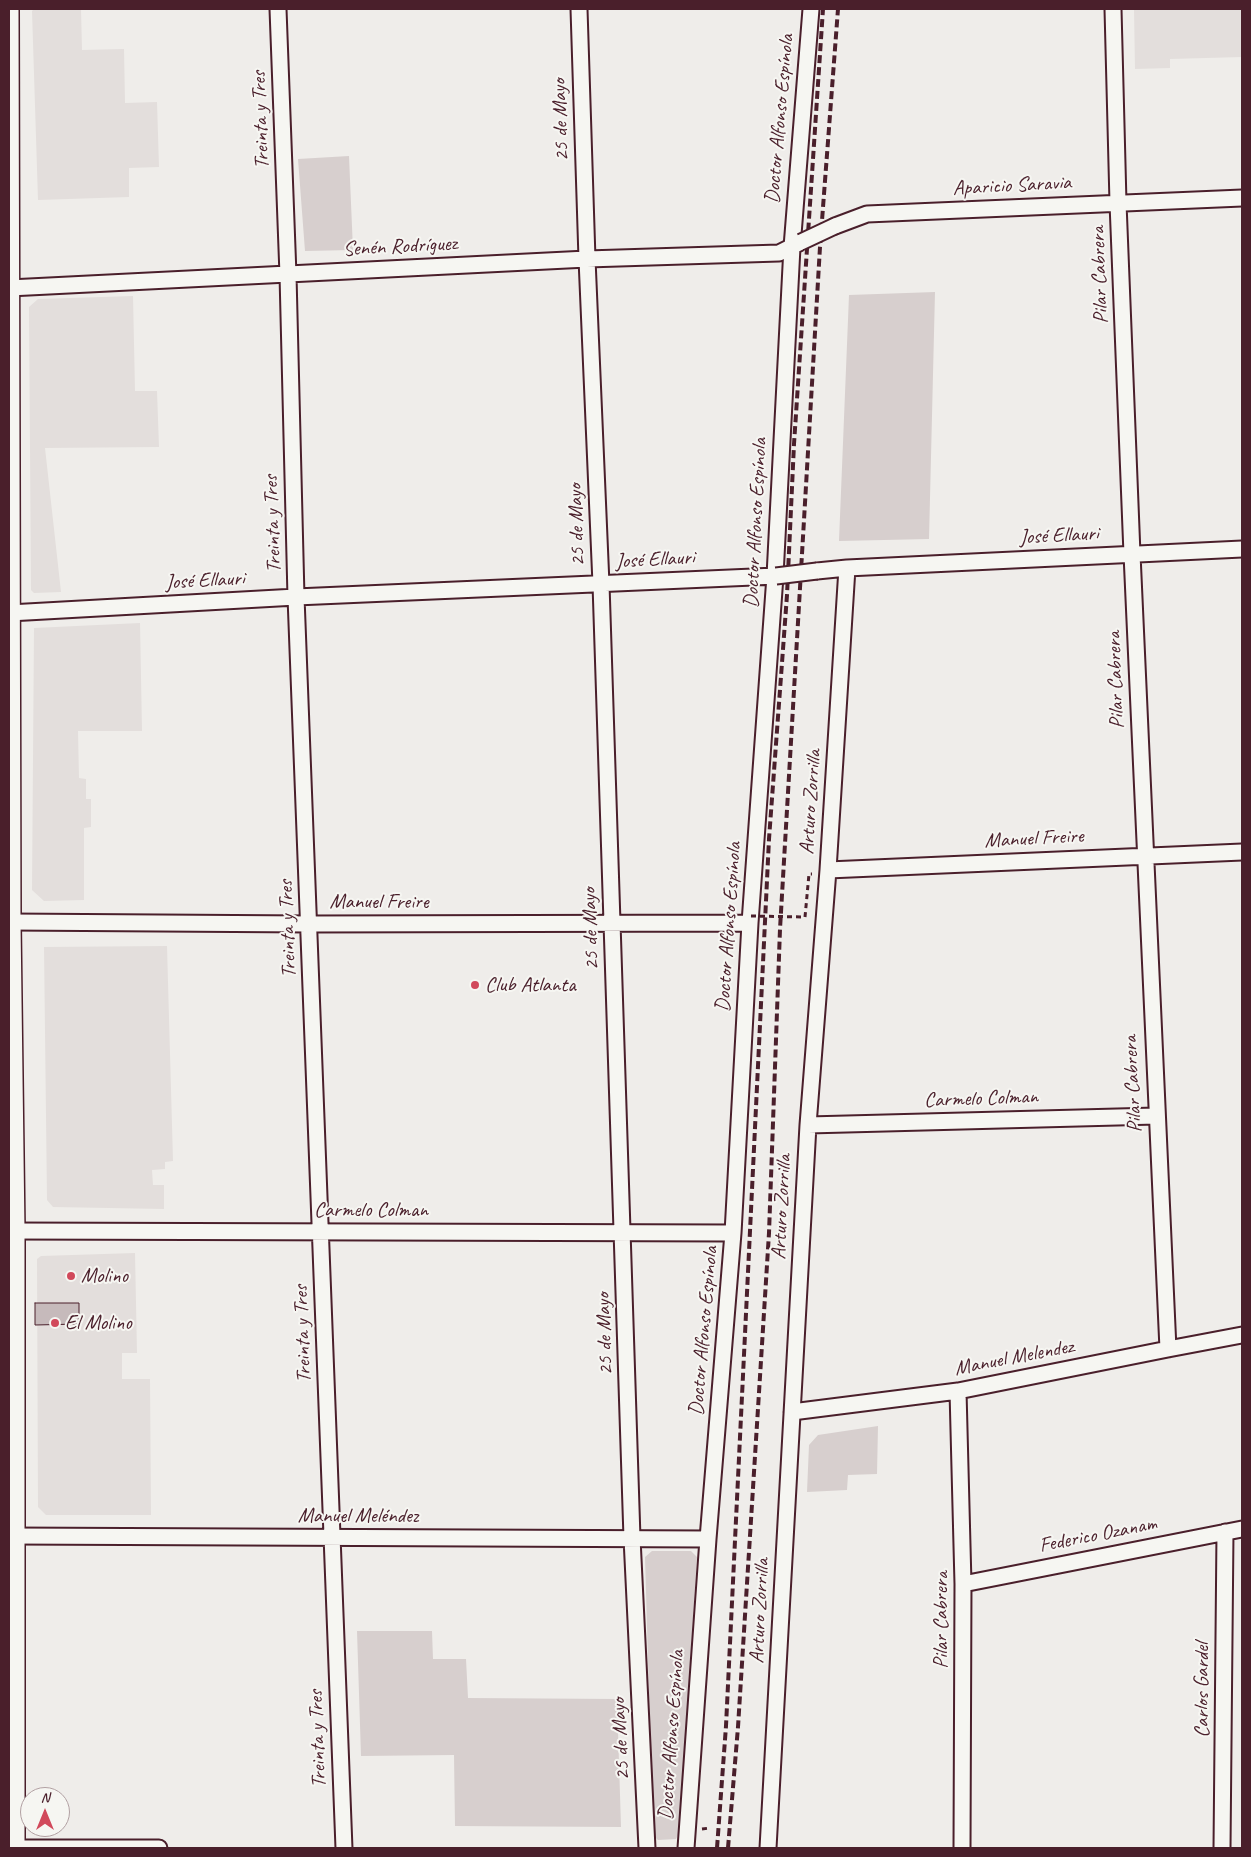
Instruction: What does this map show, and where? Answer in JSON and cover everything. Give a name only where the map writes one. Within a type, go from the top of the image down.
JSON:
[{"type":"street","points":[[9,9],[11,1536],[14,1848]]},
{"type":"street","name":"Treinta y Tres","points":[[278,9],[288,274],[296,597],[344,1848]]},
{"type":"street","name":"25 de Mayo","points":[[579,9],[587,258],[601,584],[632,1538],[647,1848]]},
{"type":"street","name":"Doctor Alfonso Espínola","points":[[686,1848],[708,1540],[733,1233],[750,919],[775,576],[811,9]]},
{"type":"street","name":"Pilar Cabrera","points":[[1113,9],[1118,202],[1144,855],[1168,1348]]},
{"type":"street","name":"Aparicio Saravia","points":[[796,244],[835,226],[868,214],[1242,198]]},
{"type":"street","name":"Senén Rodríguez","points":[[9,288],[587,258],[779,253],[796,244]]},
{"type":"street","name":"José Ellauri","points":[[9,613],[296,597],[775,576],[847,568],[1242,549]]},
{"type":"street","name":"Arturo Zorrilla","points":[[768,1848],[808,1126],[828,870],[847,568]]},
{"type":"street","name":"Manuel Freire","points":[[828,870],[1242,852]]},
{"type":"street","name":"Manuel Freire","points":[[10,922],[309,924],[750,919]]},
{"type":"street","name":"Carmelo Colman","points":[[808,1126],[1156,1116]]},
{"type":"street","name":"Carmelo Colman","points":[[12,1231],[733,1233]]},
{"type":"street","name":"Manuel Melendez","points":[[792,1412],[958,1391],[1168,1348],[1242,1335]]},
{"type":"street","name":"Pilar Cabrera","points":[[958,1391],[962,1584],[962,1848]]},
{"type":"street","name":"Federico Ozanam","points":[[962,1584],[1242,1529]]},
{"type":"street","name":"Carlos Gardel","points":[[1222,1848],[1225,1532]]},
{"type":"street","name":"Manuel Meléndez","points":[[11,1536],[632,1538],[708,1540]]},
{"type":"street","points":[[9,1848],[159,1848]]},
{"type":"path","points":[[750,919],[805,917]]},
{"type":"shaded area","points":[[34,9],[81,9],[82,50],[124,49],[125,103],[157,102],[159,167],[129,168],[129,197],[38,200],[32,11]]},
{"type":"shaded area","points":[[1134,9],[1242,9],[1242,57],[1170,59],[1170,68],[1135,69]]},
{"type":"shaded area","points":[[349,156],[353,250],[305,251],[298,159]]},
{"type":"shaded area","points":[[935,292],[929,539],[839,541],[849,295]]},
{"type":"shaded area","points":[[133,296],[135,391],[157,391],[159,447],[45,448],[61,592],[34,593],[31,590],[29,307],[38,299]]},
{"type":"shaded area","points":[[140,623],[142,731],[78,731],[79,778],[86,779],[86,799],[91,799],[91,827],[84,828],[84,900],[44,901],[32,890],[34,628]]},
{"type":"shaded area","points":[[167,946],[173,1161],[165,1162],[165,1169],[152,1170],[153,1185],[164,1185],[164,1209],[53,1207],[47,1200],[44,947]]},
{"type":"shaded area","points":[[135,1253],[137,1353],[122,1353],[122,1379],[150,1379],[151,1515],[46,1515],[38,1507],[37,1259],[41,1256]]},
{"type":"shaded area","points":[[878,1426],[877,1474],[848,1475],[847,1490],[807,1492],[809,1445],[818,1435]]},
{"type":"shaded area","points":[[652,1551],[691,1551],[697,1557],[679,1833],[676,1839],[658,1840],[653,1835],[645,1557]]},
{"type":"shaded area","points":[[357,1631],[432,1631],[433,1659],[466,1659],[468,1698],[617,1699],[621,1827],[455,1826],[454,1755],[361,1756]]},
{"type":"building","points":[[35,1303],[79,1303],[79,1324],[35,1325]]},
{"type":"railway","points":[[717,1848],[726,1726],[769,839],[787,595],[794,444],[823,9]]},
{"type":"railway","points":[[728,1848],[738,1727],[769,1233],[780,929],[820,247],[838,9]]},
{"type":"place","name":"Club Atlanta","points":[[475,985]]},
{"type":"place","name":"Molino","points":[[71,1276]]},
{"type":"place","name":"El Molino","points":[[55,1323]]}]
